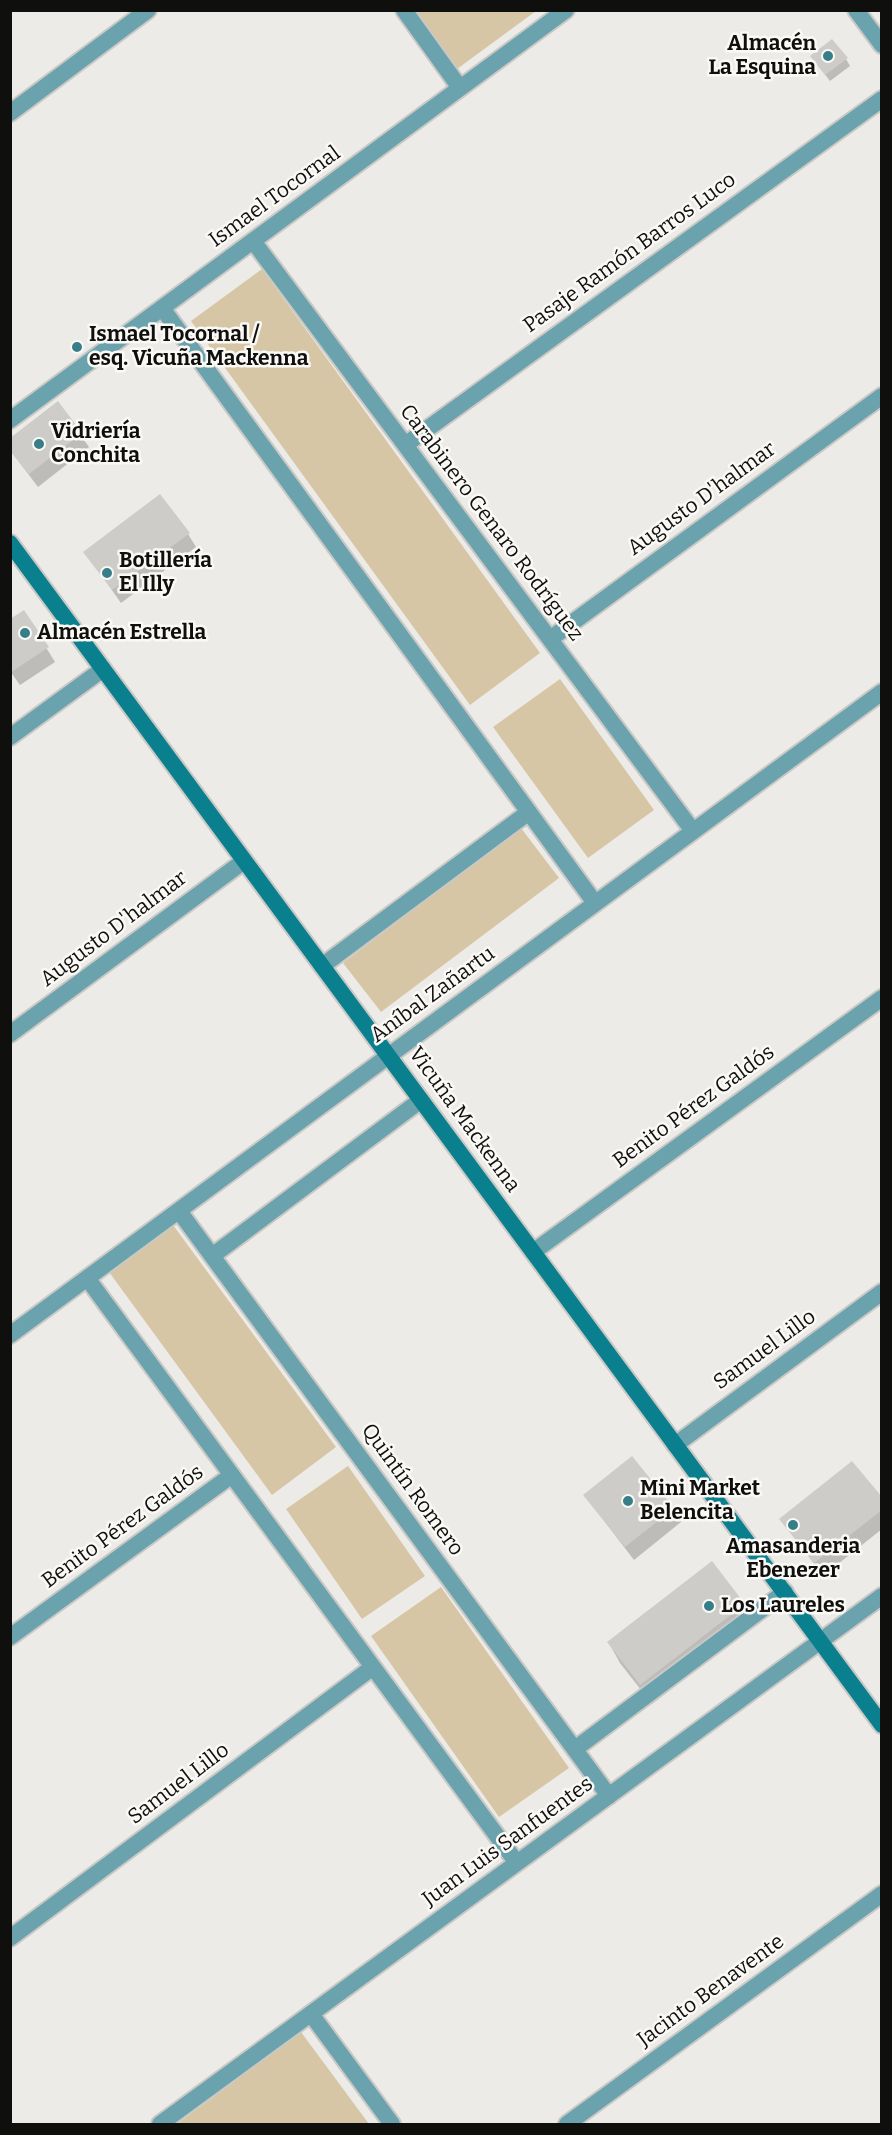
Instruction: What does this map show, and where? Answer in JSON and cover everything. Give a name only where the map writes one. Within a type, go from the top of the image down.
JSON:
[{"type":"main road","name":"Vicuña Mackenna","points":[[10,543],[882,1725]]},
{"type":"street","points":[[10,113],[148,10]]},
{"type":"street","points":[[404,10],[460,88]]},
{"type":"street","points":[[856,10],[882,45]]},
{"type":"street","name":"Ismael Tocornal","points":[[10,420],[558,13]]},
{"type":"street","name":"Pasaje Ramón Barros Luco","points":[[405,445],[882,99]]},
{"type":"street","name":"Carabinero Genaro Rodríguez","points":[[253,241],[693,831]]},
{"type":"street","points":[[162,308],[595,903]]},
{"type":"street","name":"Augusto D'halmar","points":[[550,639],[882,396]]},
{"type":"street","points":[[10,737],[104,669]]},
{"type":"street","name":"Aníbal Zañartu","points":[[10,1335],[882,692]]},
{"type":"street","points":[[322,966],[529,812]]},
{"type":"street","name":"Augusto D'halmar","points":[[10,1034],[244,861]]},
{"type":"street","name":"Benito Pérez Galdós","points":[[533,1252],[882,998]]},
{"type":"street","points":[[212,1256],[421,1100]]},
{"type":"street","name":"Quintín Romero","points":[[178,1211],[609,1796]]},
{"type":"street","points":[[87,1278],[517,1863]]},
{"type":"street","name":"Samuel Lillo","points":[[675,1444],[882,1293]]},
{"type":"street","name":"Benito Pérez Galdós","points":[[10,1637],[232,1475]]},
{"type":"street","name":"Juan Luis Sanfuentes","points":[[575,1749],[785,1592]]},
{"type":"street","name":"Juan Luis Sanfuentes","points":[[160,2124],[882,1596]]},
{"type":"street","name":"Samuel Lillo","points":[[10,1938],[373,1668]]},
{"type":"street","name":"Jacinto Benavente","points":[[567,2124],[882,1894]]},
{"type":"street","points":[[312,2014],[392,2124]]},
{"type":"shaded area","points":[[414,11],[536,11],[457,69]]},
{"type":"shaded area","points":[[262,269],[540,653],[470,705],[191,321]]},
{"type":"shaded area","points":[[560,679],[654,810],[588,858],[493,727]]},
{"type":"shaded area","points":[[521,828],[559,878],[381,1012],[343,963]]},
{"type":"shaded area","points":[[173,1225],[336,1447],[272,1495],[109,1272]]},
{"type":"shaded area","points":[[348,1466],[425,1576],[362,1619],[286,1509]]},
{"type":"shaded area","points":[[441,1587],[569,1768],[499,1817],[371,1636]]},
{"type":"shaded area","points":[[301,2032],[369,2124],[177,2124]]},
{"type":"building","points":[[832,39],[848,58],[825,75],[810,56]]},
{"type":"building","name":"Vidriería Conchita","points":[[58,401],[82,433],[29,474],[10,451],[10,438]]},
{"type":"building","points":[[160,494],[190,533],[112,590],[83,552]]},
{"type":"building","name":"Almacén Estrella","points":[[24,610],[49,647],[10,673],[10,619]]},
{"type":"building","name":"Mini Market Belencita","points":[[632,1456],[674,1508],[625,1547],[583,1495]]},
{"type":"building","points":[[852,1461],[882,1497],[882,1510],[814,1563],[779,1519]]},
{"type":"building","points":[[712,1561],[745,1604],[640,1685],[607,1642]]},
{"type":"place","name":"Almacén La Esquina","points":[[828,56]]},
{"type":"place","name":"Ismael Tocornal / esq. Vicuña Mackenna","points":[[77,347]]},
{"type":"place","name":"Vidriería Conchita","points":[[39,444]]},
{"type":"place","name":"Botillería El Illy","points":[[107,573]]},
{"type":"place","name":"Almacén Estrella","points":[[25,633]]},
{"type":"place","name":"Mini Market Belencita","points":[[628,1501]]},
{"type":"place","name":"Amasanderia Ebenezer","points":[[793,1525]]},
{"type":"place","name":"Los Laureles","points":[[709,1606]]}]
